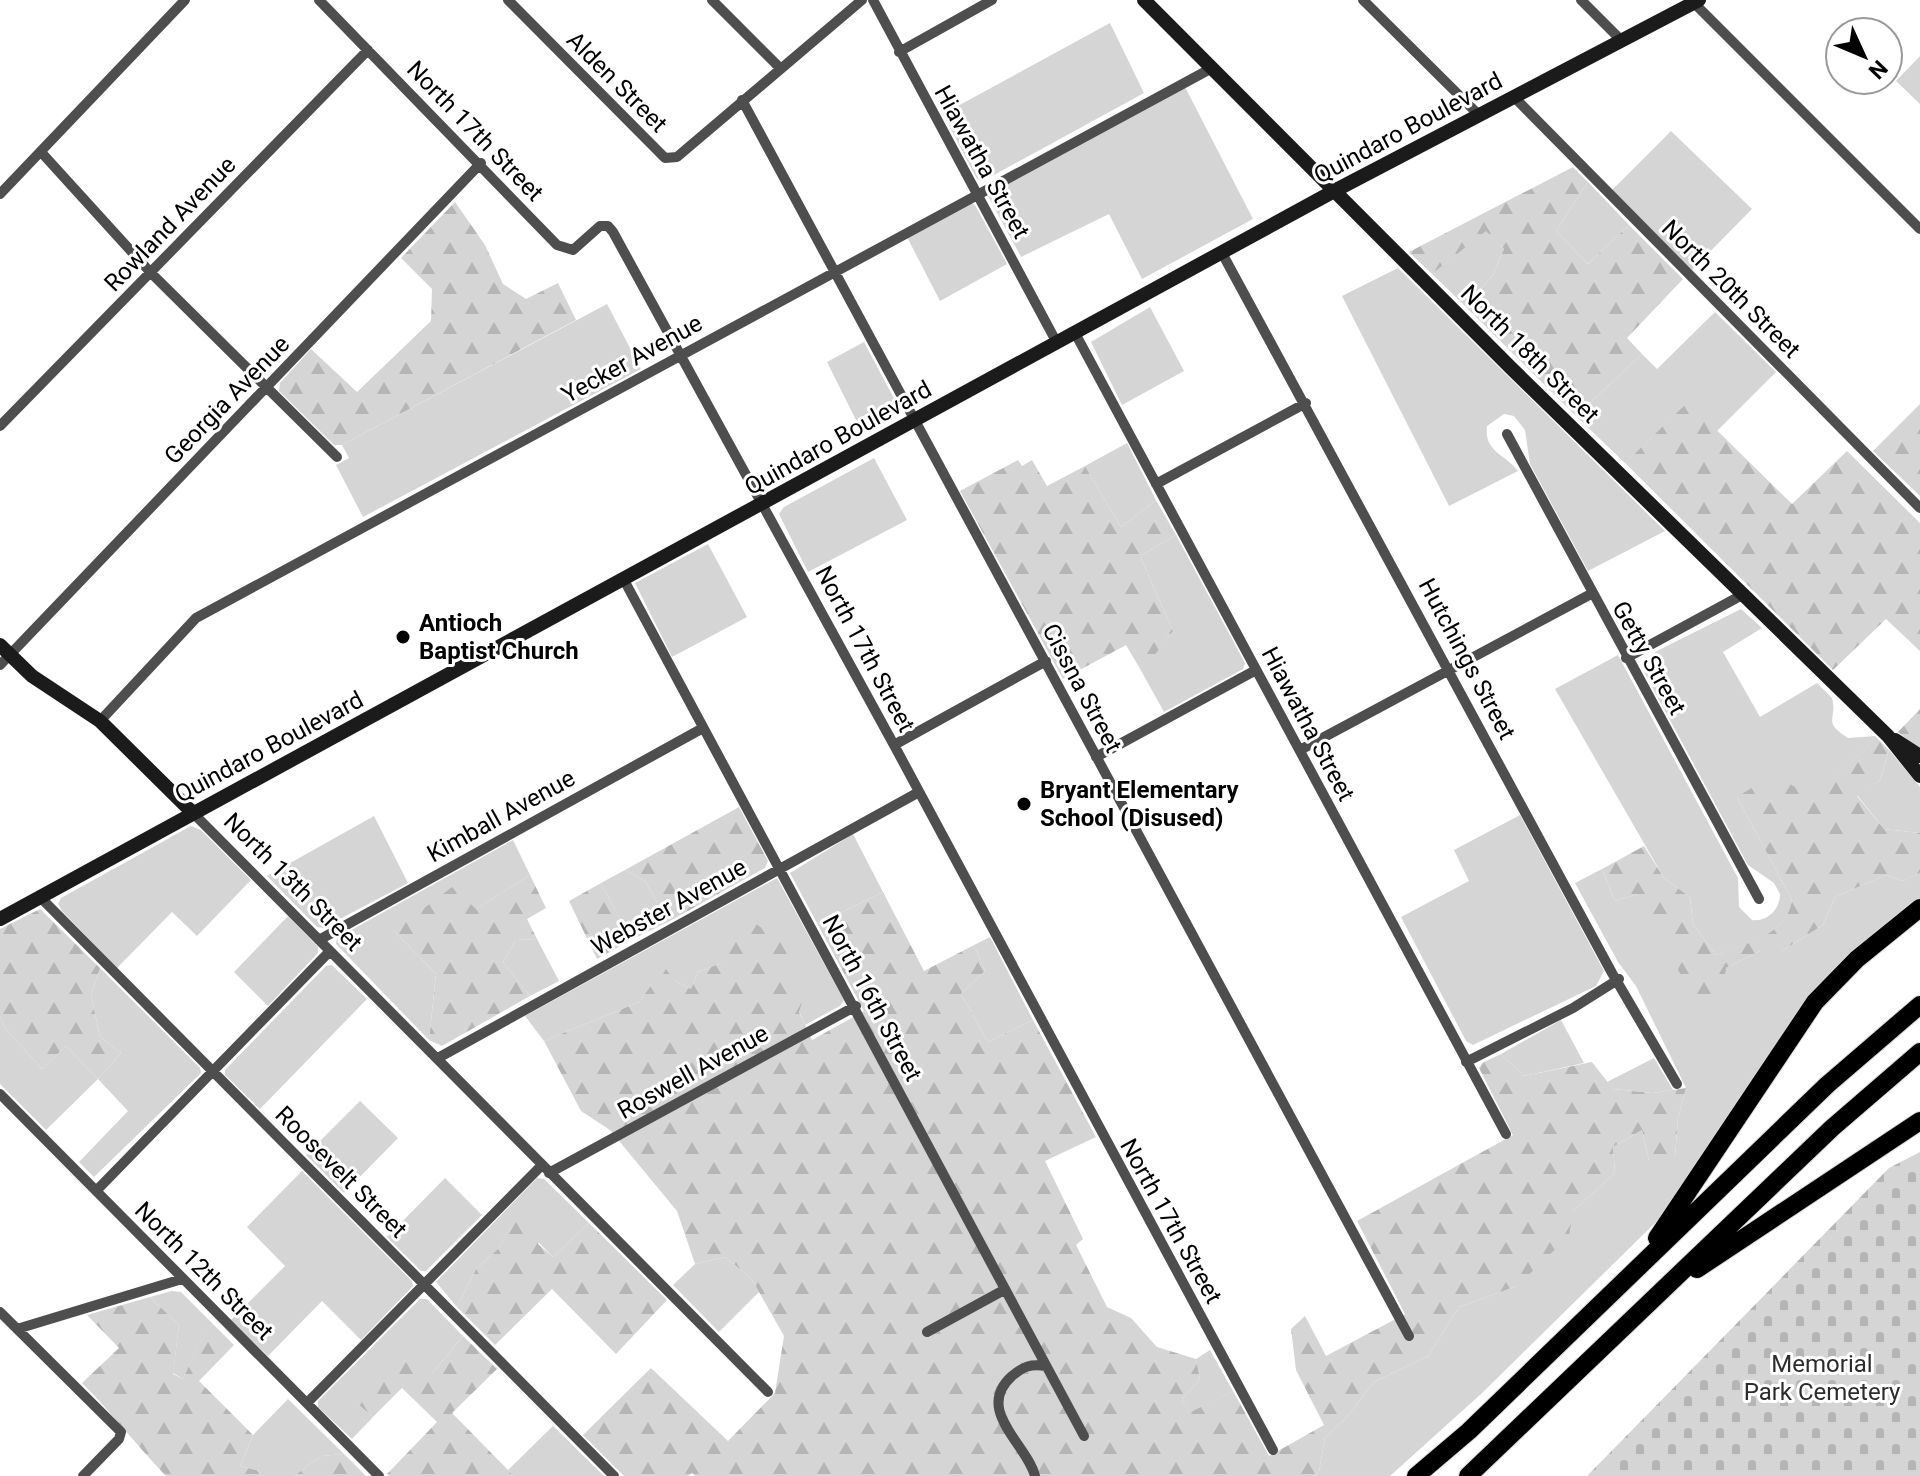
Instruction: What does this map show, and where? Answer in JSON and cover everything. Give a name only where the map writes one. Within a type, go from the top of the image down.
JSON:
[{"type":"highway","points":[[1634,1271],[1815,1002],[1857,959],[1920,908]]},
{"type":"highway","points":[[1416,1476],[1469,1431],[1827,1085],[1920,1005]]},
{"type":"highway","points":[[1468,1476],[1832,1128],[1920,1052]]},
{"type":"highway","points":[[1658,1294],[1920,1121]]},
{"type":"main road","name":"North 18th Street","points":[[1144,0],[1742,595],[1888,736],[1920,776]]},
{"type":"main road","name":"Quindaro Boulevard","points":[[0,919],[1336,190],[1697,1]]},
{"type":"main road","name":"North 13th Street","points":[[3,655],[100,721],[193,813]]},
{"type":"main road","name":"North 18th Street","points":[[1888,736],[1920,756]]},
{"type":"street","points":[[0,194],[185,0]]},
{"type":"street","name":"North 17th Street","points":[[319,0],[565,250],[573,250],[600,226],[608,226],[682,354],[1273,1450]]},
{"type":"street","name":"Alden Street","points":[[508,0],[665,158],[677,157],[742,100]]},
{"type":"street","points":[[712,0],[780,68]]},
{"type":"street","points":[[742,100],[862,0]]},
{"type":"street","name":"Hiawatha Street","points":[[873,0],[1057,343]]},
{"type":"street","points":[[899,52],[992,0]]},
{"type":"street","points":[[1363,0],[1479,115]]},
{"type":"street","points":[[1581,0],[1622,41]]},
{"type":"street","points":[[1697,1],[1920,229]]},
{"type":"street","name":"Rowland Avenue","points":[[0,426],[368,50]]},
{"type":"street","name":"Yecker Avenue","points":[[100,721],[196,618],[977,192],[1212,68]]},
{"type":"street","name":"North 20th Street","points":[[1514,97],[1920,508]]},
{"type":"street","name":"Cissna Street","points":[[742,100],[1409,1336]]},
{"type":"street","points":[[41,152],[151,273],[337,457]]},
{"type":"street","name":"Georgia Avenue","points":[[3,655],[267,388],[481,163]]},
{"type":"street","name":"Hutchings Street","points":[[1222,253],[1306,403],[1612,973],[1619,979],[1677,1084]]},
{"type":"street","name":"Hiawatha Street","points":[[1075,333],[1506,1134]]},
{"type":"street","points":[[1156,484],[1306,403]]},
{"type":"street","name":"Getty Street","points":[[1507,434],[1759,899]]},
{"type":"street","name":"North 16th Street","points":[[624,580],[856,1006],[1084,1436]]},
{"type":"street","points":[[1300,750],[1591,594]]},
{"type":"street","points":[[1626,658],[1742,595]]},
{"type":"street","points":[[894,745],[1046,661]]},
{"type":"street","points":[[1096,757],[1256,670]]},
{"type":"street","name":"Kimball Avenue","points":[[319,940],[703,728]]},
{"type":"street","name":"Webster Avenue","points":[[438,1058],[919,792]]},
{"type":"street","name":"North 13th Street","points":[[193,813],[768,1392]]},
{"type":"street","name":"Roosevelt Street","points":[[40,897],[614,1476]]},
{"type":"street","points":[[96,1191],[330,951]]},
{"type":"street","points":[[1466,1062],[1549,1021],[1619,979]]},
{"type":"street","name":"Roswell Avenue","points":[[307,1403],[546,1169],[856,1006]]},
{"type":"street","name":"North 12th Street","points":[[0,1094],[379,1476]]},
{"type":"street","points":[[17,1329],[182,1279]]},
{"type":"street","points":[[927,1332],[1004,1290]]},
{"type":"street","points":[[0,1312],[121,1432],[119,1439],[83,1476]]},
{"type":"street","points":[[1035,1476],[1028,1459],[1001,1420],[998,1405],[1010,1378],[1031,1364],[1046,1366]]},
{"type":"green space","points":[[1110,23],[1144,93],[983,181],[977,179],[943,114]]},
{"type":"green space","points":[[1920,56],[1920,104],[1904,89],[1904,73]]},
{"type":"green space","points":[[1185,87],[1253,219],[1142,279],[1109,214],[1021,257],[988,196],[990,191]]},
{"type":"green space","points":[[1671,131],[1752,209],[1692,270],[1612,190]]},
{"type":"green space","points":[[1573,167],[1588,182],[1556,231],[1588,264],[1629,225],[1683,279],[1627,338],[1642,354],[1576,416],[1465,306],[1493,275],[1504,249],[1486,231],[1432,274],[1409,252]]},
{"type":"green space","points":[[1588,182],[1629,225],[1588,264],[1556,231]]},
{"type":"green space","points":[[455,202],[485,245],[503,284],[526,299],[558,283],[576,320],[342,445],[334,445],[279,391],[280,383],[311,349],[357,392],[431,321],[432,289],[401,258]]},
{"type":"green space","points":[[970,202],[975,205],[1007,264],[940,301],[907,237]]},
{"type":"green space","points":[[1486,230],[1504,249],[1493,275],[1465,306],[1432,274]]},
{"type":"green space","points":[[1398,268],[1665,531],[1588,571],[1530,464],[1525,430],[1514,416],[1504,414],[1487,426],[1487,435],[1496,452],[1518,471],[1449,506],[1342,296]]},
{"type":"green space","points":[[607,304],[641,369],[363,517],[336,465],[349,458],[342,445]]},
{"type":"green space","points":[[1150,307],[1184,371],[1122,405],[1091,342]]},
{"type":"green space","points":[[1715,312],[1776,372],[1717,431],[1688,403],[1625,463],[1576,416],[1642,354],[1657,369]]},
{"type":"green space","points":[[864,342],[898,406],[893,416],[862,432],[827,362]]},
{"type":"green space","points":[[1688,402],[1792,504],[1847,451],[1920,523],[1920,651],[1886,619],[1833,670],[1625,463]]},
{"type":"green space","points":[[1920,404],[1920,496],[1873,451]]},
{"type":"green space","points":[[1127,443],[1156,500],[1121,527],[1085,466]]},
{"type":"green space","points":[[874,458],[907,520],[808,572],[779,514],[784,507]]},
{"type":"green space","points":[[1018,460],[1022,466],[1032,460],[1047,486],[1085,466],[1121,527],[1156,500],[1176,535],[1140,556],[1173,631],[1150,661],[1139,667],[1126,645],[1063,679],[960,491]]},
{"type":"green space","points":[[1176,535],[1245,663],[1243,669],[1164,712],[1139,667],[1150,660],[1173,631],[1140,556]]},
{"type":"green space","points":[[708,544],[747,617],[672,657],[635,583]]},
{"type":"green space","points":[[1741,609],[1762,628],[1723,652],[1760,717],[1817,683],[1832,698],[1835,728],[1848,738],[1875,736],[1861,753],[1831,776],[1797,787],[1737,797],[1792,900],[1782,923],[1773,930],[1752,942],[1716,955],[1693,924],[1690,897],[1664,878],[1555,689],[1618,655],[1738,878],[1739,907],[1752,920],[1763,919],[1775,910],[1780,894],[1774,883],[1748,865],[1643,670],[1649,656],[1657,651]]},
{"type":"green space","points":[[1920,709],[1920,750],[1898,732]]},
{"type":"green space","points":[[1875,736],[1889,750],[1880,780],[1857,796],[1884,829],[1920,833],[1920,873],[1903,881],[1886,875],[1835,897],[1823,925],[1782,951],[1760,951],[1726,968],[1722,996],[1695,1002],[1638,894],[1615,901],[1602,869],[1644,846],[1664,878],[1690,897],[1693,924],[1716,955],[1752,942],[1782,922],[1792,900],[1737,797],[1774,774],[1795,787],[1831,775],[1849,764]]},
{"type":"green space","points":[[1889,750],[1920,787],[1920,833],[1884,829],[1857,795],[1880,780]]},
{"type":"green space","points":[[739,807],[768,861],[765,868],[668,922],[645,881],[625,870]]},
{"type":"green space","points":[[1520,815],[1604,971],[1596,986],[1473,1045],[1466,1041],[1401,917],[1469,881],[1454,850]]},
{"type":"green space","points":[[374,816],[408,883],[323,928],[317,927],[267,876]]},
{"type":"green space","points":[[191,826],[201,830],[251,880],[197,936],[172,912],[117,968],[62,911],[58,904],[61,898]]},
{"type":"green space","points":[[853,834],[883,892],[836,915],[825,938],[790,873]]},
{"type":"green space","points":[[513,840],[530,875],[476,909],[394,931],[436,974],[429,1040],[336,944],[337,938]]},
{"type":"green space","points":[[1602,869],[1615,901],[1638,894],[1726,968],[1760,951],[1782,951],[1823,925],[1835,897],[1886,875],[1903,881],[1920,873],[1920,899],[1876,932],[1660,1218],[1481,1394],[1390,1476],[1314,1476],[1319,1472],[1325,1437],[1344,1420],[1374,1382],[1428,1356],[1459,1307],[1517,1286],[1573,1211],[1615,1173],[1613,1147],[1642,1130],[1649,1161],[1675,1157],[1678,1118],[1686,1088],[1636,986],[1618,962],[1575,883]]},
{"type":"green space","points":[[625,870],[645,881],[668,922],[631,940],[601,883]]},
{"type":"green space","points":[[530,875],[546,908],[527,919],[537,939],[516,940],[503,962],[530,996],[442,1046],[429,1040],[436,974],[394,931],[452,887],[476,909]]},
{"type":"green space","points":[[777,878],[844,1000],[840,1006],[805,1025],[799,1011],[721,963],[698,972],[691,989],[675,981],[652,984],[639,1002],[544,1041],[525,1016]]},
{"type":"green space","points":[[601,883],[631,940],[597,959],[569,901]]},
{"type":"green space","points":[[883,892],[924,971],[974,945],[985,971],[961,994],[988,1042],[1033,1020],[1096,1137],[1045,1161],[1083,1239],[1076,1245],[1107,1307],[1131,1318],[1157,1347],[1196,1359],[1200,1379],[1182,1399],[1189,1413],[1233,1391],[1269,1456],[1324,1425],[1296,1370],[1291,1329],[1305,1316],[1326,1356],[1405,1314],[1357,1221],[1513,1135],[1479,1068],[1482,1063],[1501,1054],[1524,1076],[1592,1062],[1613,1089],[1652,1093],[1686,1088],[1678,1118],[1675,1157],[1659,1172],[1649,1161],[1642,1130],[1613,1147],[1615,1173],[1573,1211],[1569,1236],[1517,1286],[1459,1307],[1428,1356],[1374,1382],[1344,1420],[1325,1437],[1319,1472],[1314,1476],[695,1476],[692,1473],[688,1476],[624,1476],[583,1435],[651,1368],[728,1441],[775,1393],[784,1336],[751,1278],[725,1257],[695,1264],[677,1211],[610,1130],[581,1111],[544,1041],[639,1002],[652,984],[649,967],[659,960],[675,981],[691,989],[698,972],[721,963],[728,937],[756,924],[788,946],[782,979],[805,993],[799,1012],[812,1040],[864,1011],[825,938],[836,915]]},
{"type":"green space","points":[[40,909],[100,968],[91,995],[100,1037],[121,1053],[98,1079],[66,1046],[42,1069],[6,1029],[0,1017],[0,929]]},
{"type":"green space","points":[[288,916],[318,947],[318,953],[268,1006],[234,972]]},
{"type":"green space","points":[[990,937],[1033,1020],[988,1042],[961,994],[985,971],[974,945]]},
{"type":"green space","points":[[537,939],[559,981],[530,996],[503,962],[516,940]]},
{"type":"green space","points":[[332,965],[367,999],[260,1109],[225,1075],[225,1070],[326,966]]},
{"type":"green space","points":[[100,968],[200,1068],[201,1073],[94,1177],[79,1162],[128,1111],[98,1079],[121,1053],[100,1037],[91,995]]},
{"type":"green space","points":[[0,1017],[6,1029],[42,1069],[66,1046],[98,1079],[46,1130],[0,1084]]},
{"type":"green space","points":[[1561,1020],[1584,1063],[1524,1076],[1501,1054]]},
{"type":"green space","points":[[1654,1058],[1673,1090],[1652,1093],[1613,1089],[1607,1082]]},
{"type":"green space","points":[[360,1101],[398,1138],[344,1193],[306,1155]]},
{"type":"green space","name":"Memorial Park Cemetery","points":[[1920,1152],[1920,1476],[1587,1476],[1889,1168]]},
{"type":"green space","points":[[302,1171],[412,1281],[413,1286],[361,1340],[322,1301],[268,1356],[231,1320],[285,1266],[247,1227]]},
{"type":"green space","points":[[445,1178],[482,1215],[426,1271],[421,1271],[387,1237]]},
{"type":"green space","points":[[537,1178],[544,1179],[589,1223],[553,1257],[515,1219],[499,1248],[476,1269],[457,1307],[436,1282]]},
{"type":"green space","points":[[515,1218],[541,1231],[538,1244],[553,1257],[589,1223],[667,1300],[616,1354],[552,1289],[495,1345],[457,1307],[476,1269],[499,1248]]},
{"type":"green space","points":[[725,1257],[751,1278],[759,1292],[719,1332],[673,1285],[695,1264]]},
{"type":"green space","points":[[172,1291],[181,1292],[213,1324],[203,1335],[183,1379],[173,1373],[179,1325],[150,1297]]},
{"type":"green space","points":[[150,1297],[179,1325],[173,1374],[183,1379],[203,1334],[213,1324],[234,1345],[199,1381],[253,1435],[240,1466],[260,1471],[261,1476],[166,1476],[82,1383],[119,1348],[87,1315]]},
{"type":"green space","points":[[420,1299],[427,1299],[463,1336],[432,1373],[359,1405],[373,1417],[352,1439],[318,1407],[318,1401]]},
{"type":"green space","points":[[463,1336],[497,1369],[452,1413],[514,1476],[389,1476],[387,1474],[437,1422],[402,1388],[373,1417],[359,1405],[367,1381],[400,1359],[432,1373]]},
{"type":"green space","points":[[1210,1350],[1233,1391],[1189,1414],[1182,1399],[1200,1379],[1196,1359]]},
{"type":"green space","points":[[288,1399],[344,1454],[321,1456],[294,1476],[261,1476],[260,1471],[240,1466],[253,1435]]},
{"type":"green space","points":[[553,1426],[604,1476],[514,1476],[508,1470]]},
{"type":"green space","points":[[344,1454],[366,1476],[294,1476],[321,1456]]},
{"type":"place","name":"Antioch Baptist Church","points":[[403,637]]},
{"type":"place","name":"Bryant Elementary School (Disused)","points":[[1024,804]]}]
